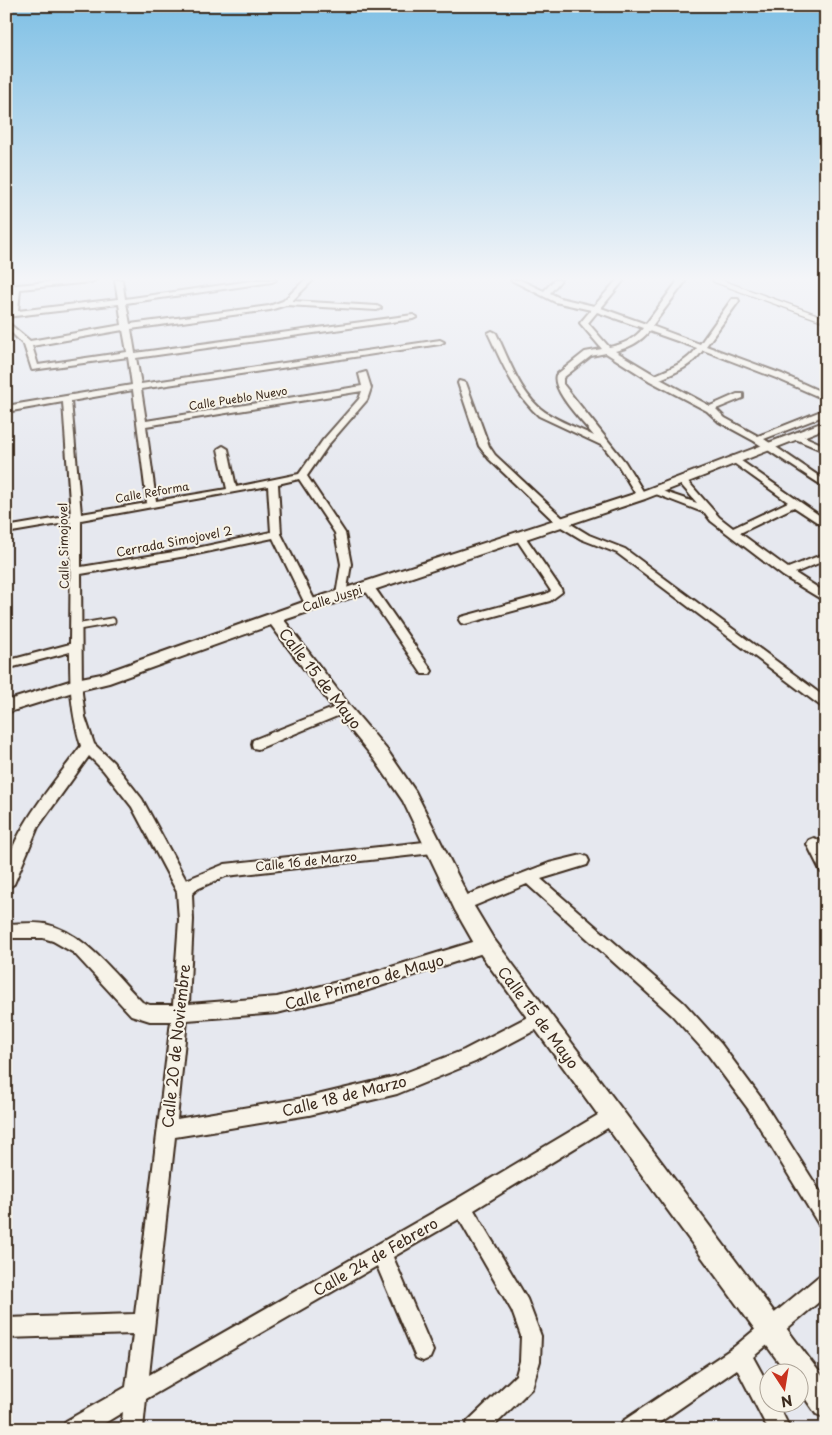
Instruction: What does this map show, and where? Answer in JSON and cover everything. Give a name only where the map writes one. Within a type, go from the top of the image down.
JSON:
[{"type":"street","points":[[29,347],[33,365],[35,368],[39,368],[191,347]]},
{"type":"street","points":[[130,347],[137,387],[152,505]]},
{"type":"street","points":[[6,409],[137,387],[293,366],[410,347]]},
{"type":"street","points":[[500,347],[534,408],[556,422],[609,446]]},
{"type":"street","points":[[623,347],[588,354],[559,377],[559,384],[564,393],[609,446],[641,496]]},
{"type":"street","points":[[654,378],[681,367],[694,357],[700,347]]},
{"type":"street","points":[[704,347],[779,376],[826,397]]},
{"type":"street","points":[[606,349],[710,409],[722,420],[757,438],[826,485]]},
{"type":"street","points":[[341,595],[346,564],[340,533],[302,476],[326,442],[363,400],[367,388],[363,374]]},
{"type":"street","points":[[462,383],[474,421],[488,452],[562,523],[585,537],[621,551],[826,705]]},
{"type":"street","name":"Calle Pueblo Nuevo","points":[[142,424],[367,388]]},
{"type":"street","points":[[710,409],[740,396]]},
{"type":"street","name":"Calle Simojovel","points":[[67,399],[76,518],[76,689]]},
{"type":"street","points":[[757,438],[826,412]]},
{"type":"street","name":"Calle Juspi","points":[[6,717],[103,679],[311,605],[641,496],[826,424]]},
{"type":"street","points":[[796,436],[826,449]]},
{"type":"street","points":[[223,449],[232,492]]},
{"type":"street","points":[[734,459],[826,525]]},
{"type":"street","name":"Calle Reforma","points":[[6,530],[232,492],[302,476]]},
{"type":"street","points":[[682,480],[715,519],[787,573],[826,598]]},
{"type":"street","points":[[272,484],[276,534],[311,605]]},
{"type":"street","points":[[653,491],[707,511]]},
{"type":"street","points":[[733,532],[794,503]]},
{"type":"street","name":"Cerrada Simojovel 2","points":[[76,571],[192,552],[276,534]]},
{"type":"street","points":[[465,620],[550,597],[557,592],[520,537]]},
{"type":"street","points":[[787,573],[826,556]]},
{"type":"street","points":[[368,586],[426,671]]},
{"type":"street","name":"Calle 15 de Mayo","points":[[274,618],[343,709],[381,755],[409,796],[462,904],[486,945],[826,1404]]},
{"type":"street","points":[[6,665],[77,646]]},
{"type":"street","name":"Calle Juspi","points":[[6,707],[76,689]]},
{"type":"street","name":"Calle 20 de Noviembre","points":[[76,689],[79,717],[88,747],[108,766],[137,802],[184,891],[186,920],[180,1013],[132,1429]]},
{"type":"street","points":[[258,744],[343,709]]},
{"type":"street","points":[[6,883],[10,879],[18,853],[28,832],[88,747]]},
{"type":"street","points":[[814,844],[826,867]]},
{"type":"street","name":"Calle 16 de Marzo","points":[[184,891],[192,884],[225,870],[434,847]]},
{"type":"street","points":[[462,904],[529,877],[582,861]]},
{"type":"street","points":[[529,877],[678,1009],[715,1050],[755,1104],[826,1218]]},
{"type":"street","name":"Calle Primero de Mayo","points":[[6,930],[43,931],[57,935],[79,948],[137,1009],[150,1012],[180,1013],[276,1005],[362,984],[486,945]]},
{"type":"street","name":"Calle 18 de Marzo","points":[[167,1129],[309,1106],[397,1085],[469,1056],[539,1019]]},
{"type":"street","name":"Calle 24 de Febrero","points":[[74,1429],[380,1252],[462,1208],[613,1115]]},
{"type":"street","points":[[462,1208],[520,1306],[532,1336],[530,1361],[524,1381],[476,1429]]},
{"type":"street","points":[[380,1252],[423,1351]]},
{"type":"street","points":[[642,1425],[741,1354],[826,1283]]},
{"type":"street","points":[[6,1328],[145,1324]]},
{"type":"street","points":[[741,1354],[779,1429]]},
{"type":"lane","points":[[77,627],[112,621]]}]
